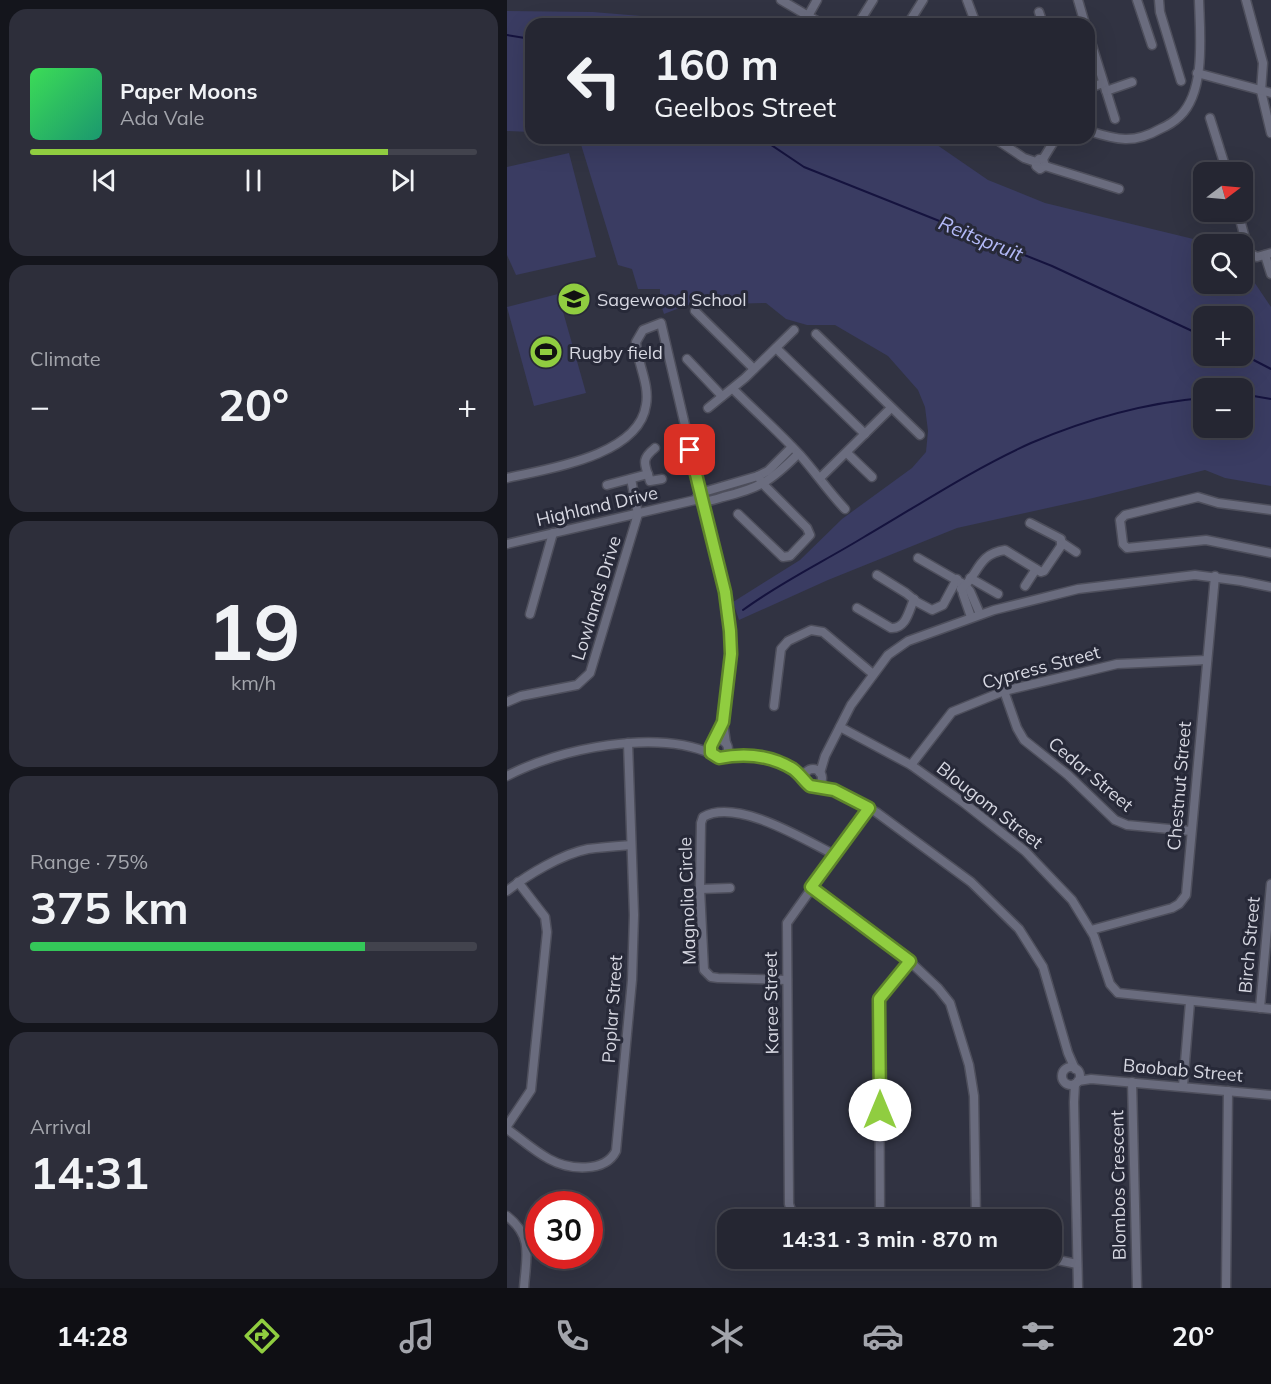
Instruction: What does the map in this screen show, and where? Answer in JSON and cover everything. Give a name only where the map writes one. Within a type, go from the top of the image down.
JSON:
[{"type":"street","points":[[781,0],[812,18]]},
{"type":"street","points":[[808,16],[817,0]]},
{"type":"street","points":[[862,18],[873,0]]},
{"type":"street","points":[[912,18],[923,0]]},
{"type":"street","points":[[967,0],[974,18]]},
{"type":"street","points":[[1078,0],[1083,18]]},
{"type":"street","points":[[1137,0],[1152,45]]},
{"type":"street","points":[[1159,0],[1160,12],[1181,81]]},
{"type":"street","points":[[1095,133],[1110,138],[1129,140],[1160,130],[1179,117],[1194,93],[1200,46],[1199,0]]},
{"type":"street","points":[[1246,0],[1263,63],[1261,91],[1271,133]]},
{"type":"street","points":[[1039,12],[1041,18]]},
{"type":"street","points":[[1143,16],[1160,12]]},
{"type":"street","points":[[1095,55],[1115,119]]},
{"type":"street","points":[[1197,73],[1271,93]]},
{"type":"street","points":[[1095,88],[1132,82]]},
{"type":"street","points":[[1211,118],[1224,162]]},
{"type":"street","points":[[1003,144],[1024,158],[1119,189]]},
{"type":"street","points":[[1041,162],[1052,144]]},
{"type":"street","points":[[1241,222],[1249,253],[1257,257],[1268,254],[1271,274]]},
{"type":"street","points":[[695,311],[754,369]]},
{"type":"street","points":[[507,478],[580,460],[630,435],[645,414],[647,403],[636,342],[643,330],[661,323],[699,498],[725,592],[731,654],[723,722],[728,751],[724,757]]},
{"type":"street","points":[[708,408],[733,389],[794,330]]},
{"type":"street","points":[[816,334],[920,435]]},
{"type":"street","points":[[776,348],[865,434]]},
{"type":"street","points":[[687,358],[722,396]]},
{"type":"street","points":[[733,389],[795,450],[845,508]]},
{"type":"street","points":[[820,478],[891,408]]},
{"type":"street","points":[[655,448],[645,457],[648,474],[651,481],[662,479]]},
{"type":"street","name":"Highland Drive","points":[[507,544],[699,498],[747,491],[772,467],[795,450]]},
{"type":"street","points":[[847,453],[872,477]]},
{"type":"street","points":[[607,485],[648,474]]},
{"type":"street","points":[[631,479],[638,514]]},
{"type":"street","points":[[738,514],[783,557],[790,556],[809,536],[809,530],[761,480]]},
{"type":"street","points":[[1271,510],[1196,498],[1123,515],[1120,520],[1123,544],[1127,548],[1206,540],[1271,553]]},
{"type":"street","name":"Lowlands Drive","points":[[507,702],[521,696],[577,685],[590,673],[638,514]]},
{"type":"street","points":[[1030,523],[1058,536],[1061,542],[1076,552]]},
{"type":"street","points":[[530,614],[553,533]]},
{"type":"street","points":[[877,575],[932,610],[940,608],[983,559],[1005,550],[1041,572],[1046,569],[1061,542]]},
{"type":"street","points":[[918,558],[963,583],[998,594]]},
{"type":"street","points":[[1025,586],[1036,569]]},
{"type":"street","points":[[816,772],[852,705],[888,655],[903,643],[974,611],[1078,589],[1185,576],[1215,576],[1271,587]]},
{"type":"street","name":"Chestnut Street","points":[[1091,930],[1165,910],[1179,904],[1184,899],[1187,890],[1215,576]]},
{"type":"street","points":[[963,583],[974,611]]},
{"type":"street","points":[[857,608],[895,629],[903,624],[914,599]]},
{"type":"street","points":[[774,706],[781,649],[788,641],[811,630],[823,632],[873,674]]},
{"type":"street","name":"Cypress Street","points":[[911,765],[952,712],[1004,692],[1117,664],[1207,660]]},
{"type":"street","name":"Cedar Street","points":[[1004,692],[1017,728],[1024,740],[1074,780],[1115,820],[1127,825],[1191,831]]},
{"type":"street","points":[[712,754],[713,744],[723,722]]},
{"type":"street","name":"Blougom Street","points":[[840,727],[911,765],[965,803],[1025,851],[1069,896],[1091,930],[1114,990],[1123,995],[1271,1009]]},
{"type":"street","points":[[694,748],[718,741],[744,754],[767,758],[793,769],[816,772],[834,790]]},
{"type":"street","points":[[507,777],[523,768],[556,756],[628,743],[694,748],[712,754],[716,758],[744,754]]},
{"type":"street","name":"Poplar Street","points":[[507,1128],[550,1160],[570,1165],[597,1167],[612,1158],[616,1151],[632,980],[634,915],[628,743]]},
{"type":"street","points":[[793,769],[810,786],[834,790],[869,808],[971,882],[1019,929],[1041,963],[1075,1075],[1078,1288]]},
{"type":"street","points":[[804,779],[805,774],[816,772]]},
{"type":"street","points":[[816,772],[822,780],[816,787]]},
{"type":"street","name":"Karee Street","points":[[791,1209],[787,923],[869,808]]},
{"type":"street","name":"Magnolia Circle","points":[[786,980],[718,978],[707,974],[702,965],[701,822],[703,817],[719,811],[757,818],[835,855]]},
{"type":"street","points":[[507,891],[518,882],[569,855],[587,849],[631,845]]},
{"type":"street","points":[[507,1128],[531,1090],[547,932],[545,917],[518,882]]},
{"type":"street","name":"Birch Street","points":[[1260,1008],[1271,884]]},
{"type":"street","points":[[811,887],[910,961],[948,1000],[969,1065],[974,1107],[976,1209]]},
{"type":"street","points":[[700,889],[730,888]]},
{"type":"street","points":[[880,1209],[879,1002],[881,995],[910,961]]},
{"type":"street","points":[[1183,1086],[1190,1002]]},
{"type":"street","points":[[1074,1102],[1062,1077],[1075,1075]]},
{"type":"street","name":"Baobab Street","points":[[1065,1083],[1069,1085],[1075,1075],[1091,1079],[1271,1095]]},
{"type":"street","name":"Blombos Crescent","points":[[1132,1082],[1137,1288]]},
{"type":"street","points":[[1226,1288],[1228,1091]]},
{"type":"street","points":[[507,1216],[517,1224],[524,1235],[526,1247],[524,1288]]},
{"type":"street","points":[[1062,1260],[1077,1263]]},
{"type":"shaded area","points":[[507,11],[593,12],[666,18],[525,18],[525,132],[507,131]]},
{"type":"shaded area","name":"Reitspruit","points":[[581,144],[936,144],[988,180],[1045,203],[1193,239],[1193,294],[1253,294],[1253,280],[1271,307],[1271,486],[1225,478],[1205,470],[957,528],[828,580],[739,620],[733,602],[800,560],[842,519],[912,468],[926,452],[928,431],[925,407],[918,390],[888,356],[835,325],[807,325],[786,319],[766,303],[687,305],[664,314],[660,302],[660,289],[638,289],[632,269],[618,265]]},
{"type":"shaded area","points":[[569,153],[596,257],[516,275],[507,255],[507,167]]},
{"type":"shaded area","name":"Rugby field","points":[[558,294],[586,393],[534,406],[507,307]]},
{"type":"waterway","name":"Reitspruit","points":[[507,35],[525,38]]},
{"type":"waterway","name":"Reitspruit","points":[[770,144],[804,167],[1052,266],[1193,331]]},
{"type":"waterway","name":"Reitspruit","points":[[1253,360],[1271,369]]},
{"type":"waterway","points":[[1253,396],[1271,399]]},
{"type":"waterway","points":[[743,610],[787,581],[946,488],[1031,443],[1073,427],[1137,408],[1193,399]]},
{"type":"place","name":"Sagewood School","points":[[574,299]]},
{"type":"place","name":"Rugby field","points":[[546,352]]},
{"type":"route","points":[[690,450],[725,592],[730,631],[731,654],[723,722],[711,746],[711,753],[719,758],[744,754],[773,760],[793,769],[810,786],[834,790],[869,808],[811,887],[910,961],[879,999],[880,1110]]}]
